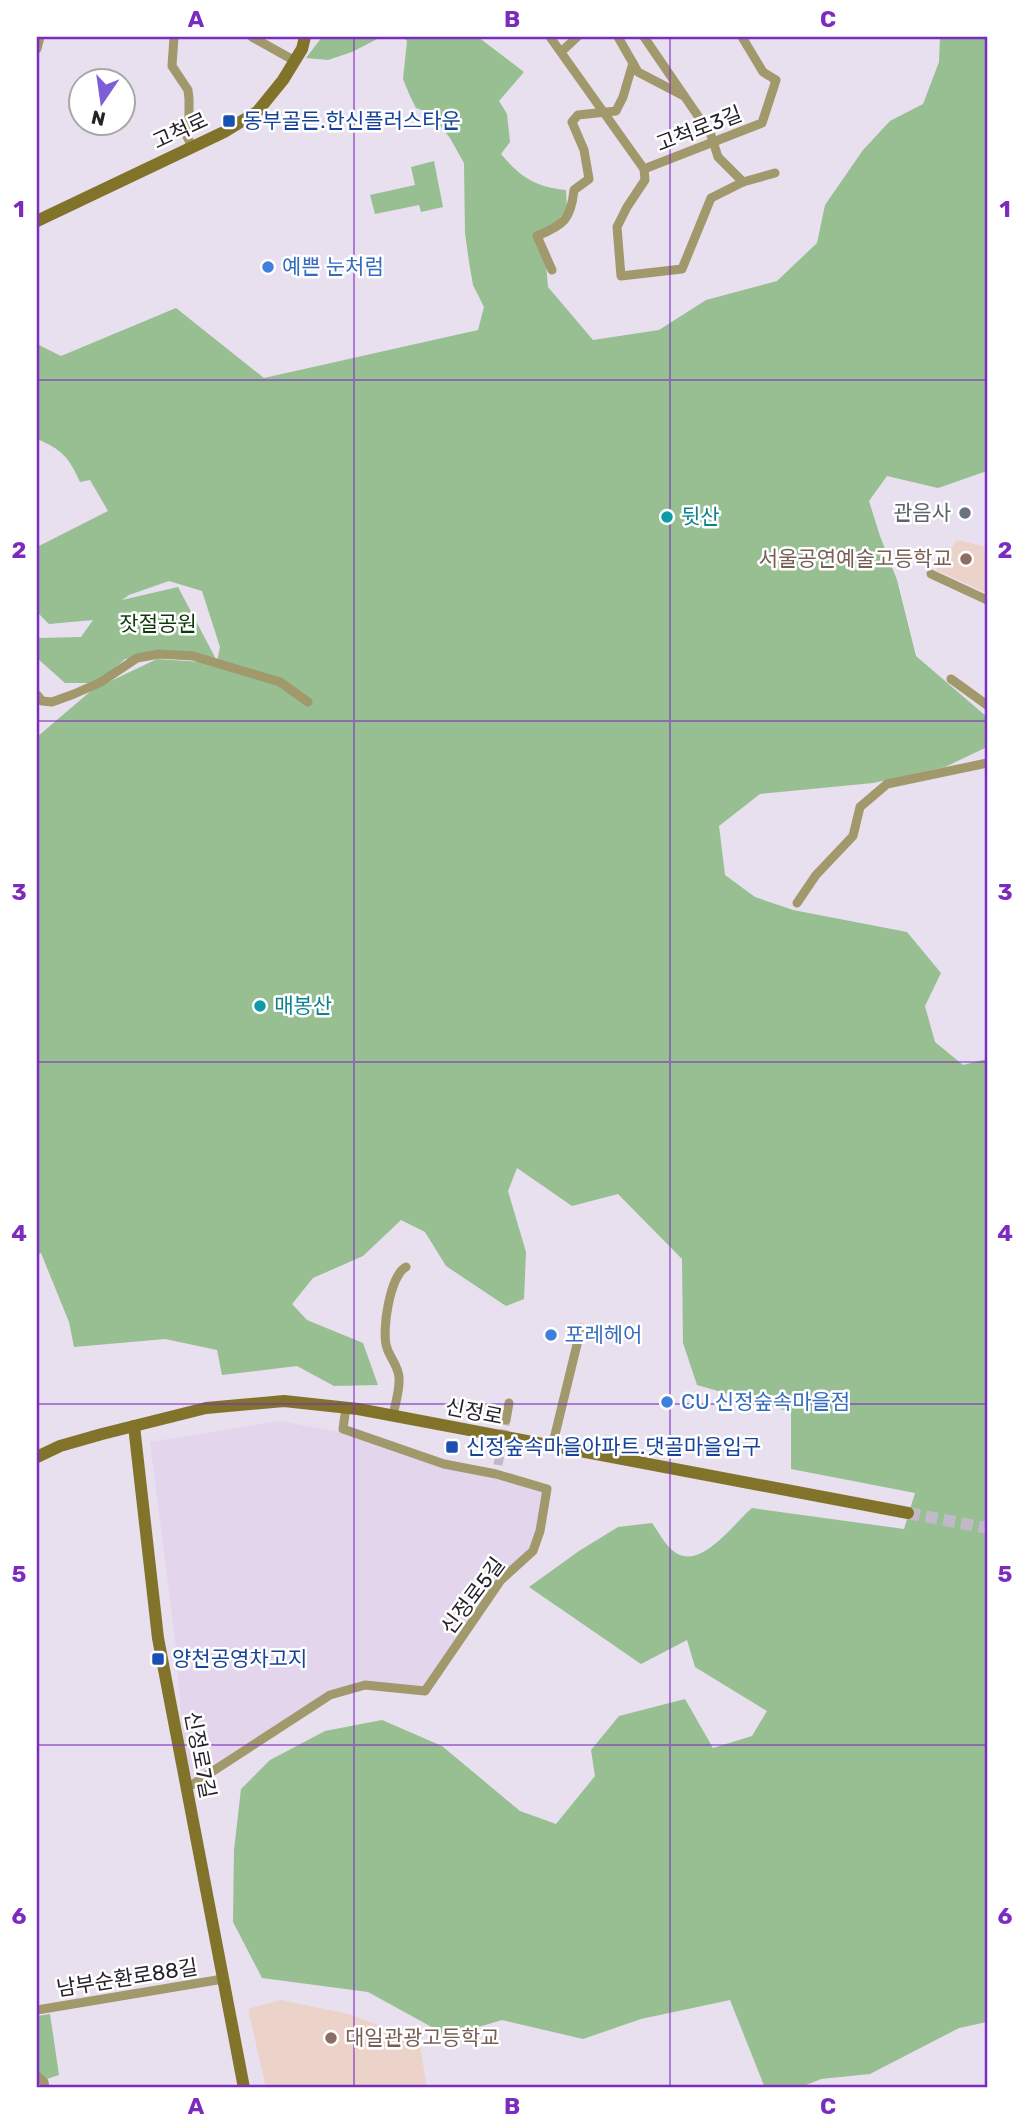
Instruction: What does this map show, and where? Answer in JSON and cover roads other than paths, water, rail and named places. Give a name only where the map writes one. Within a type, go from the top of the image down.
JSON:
[{"type":"main road","name":"고척로","points":[[37,221],[224,132],[257,112],[295,61],[305,37]]},
{"type":"main road","name":"신정로","points":[[37,1457],[60,1446],[206,1408],[285,1401],[346,1407],[908,1513]]},
{"type":"main road","name":"신정로7길","points":[[134,1426],[158,1638],[244,2088]]},
{"type":"street","points":[[37,50],[40,37]]},
{"type":"street","points":[[174,37],[172,66],[188,90],[189,125],[185,132],[192,147]]},
{"type":"street","points":[[252,37],[295,61]]},
{"type":"street","name":"고척로3길","points":[[550,37],[644,169],[645,180],[617,227],[621,276],[682,269],[710,198],[743,182]]},
{"type":"street","points":[[561,52],[577,37]]},
{"type":"street","points":[[618,37],[638,72],[683,96]]},
{"type":"street","points":[[644,37],[711,135],[718,157],[743,182],[775,173]]},
{"type":"street","name":"고척로3길","points":[[644,169],[762,124],[776,80],[764,72],[742,37]]},
{"type":"street","points":[[552,270],[537,236],[555,229],[572,212],[574,190],[589,179],[584,150],[572,122],[579,115],[616,111],[633,62]]},
{"type":"street","points":[[931,574],[987,600]]},
{"type":"street","points":[[37,695],[42,701],[52,702],[101,682],[137,658],[159,654],[193,656],[280,682],[308,702]]},
{"type":"street","points":[[951,679],[987,705]]},
{"type":"street","points":[[797,903],[816,875],[853,836],[860,807],[887,784],[987,763]]},
{"type":"street","points":[[393,1416],[399,1378],[387,1349],[386,1321],[394,1279],[400,1270],[406,1267]]},
{"type":"street","points":[[552,1447],[581,1328]]},
{"type":"street","points":[[506,1420],[509,1403]]},
{"type":"street","name":"신정로5길","points":[[187,1788],[330,1695],[365,1685],[425,1691],[501,1580],[533,1551],[540,1531],[547,1489],[497,1470],[444,1464],[343,1429],[346,1407]]},
{"type":"street","name":"남부순환로88길","points":[[37,2010],[223,1979]]},
{"type":"tunnel","points":[[498,1465],[506,1420]]},
{"type":"tunnel","points":[[908,1513],[987,1528]]},
{"type":"place","name":"동부골든.한신플러스타운","points":[[229,121]]},
{"type":"place","name":"예쁜 눈처럼","points":[[268,267]]},
{"type":"place","name":"관음사","points":[[965,513]]},
{"type":"place","name":"뒷산","points":[[667,517]]},
{"type":"place","name":"서울공연예술고등학교","points":[[966,559]]},
{"type":"place","name":"매봉산","points":[[260,1006]]},
{"type":"place","name":"포레헤어","points":[[551,1335]]},
{"type":"place","name":"CU 신정숲속마을점","points":[[667,1402]]},
{"type":"place","name":"신정숲속마을아파트.댓골마을입구","points":[[452,1447]]},
{"type":"place","name":"양천공영차고지","points":[[158,1659]]},
{"type":"place","name":"대일관광고등학교","points":[[331,2038]]},
{"type":"park label","name":"잣절공원","points":[[158,624]]}]
